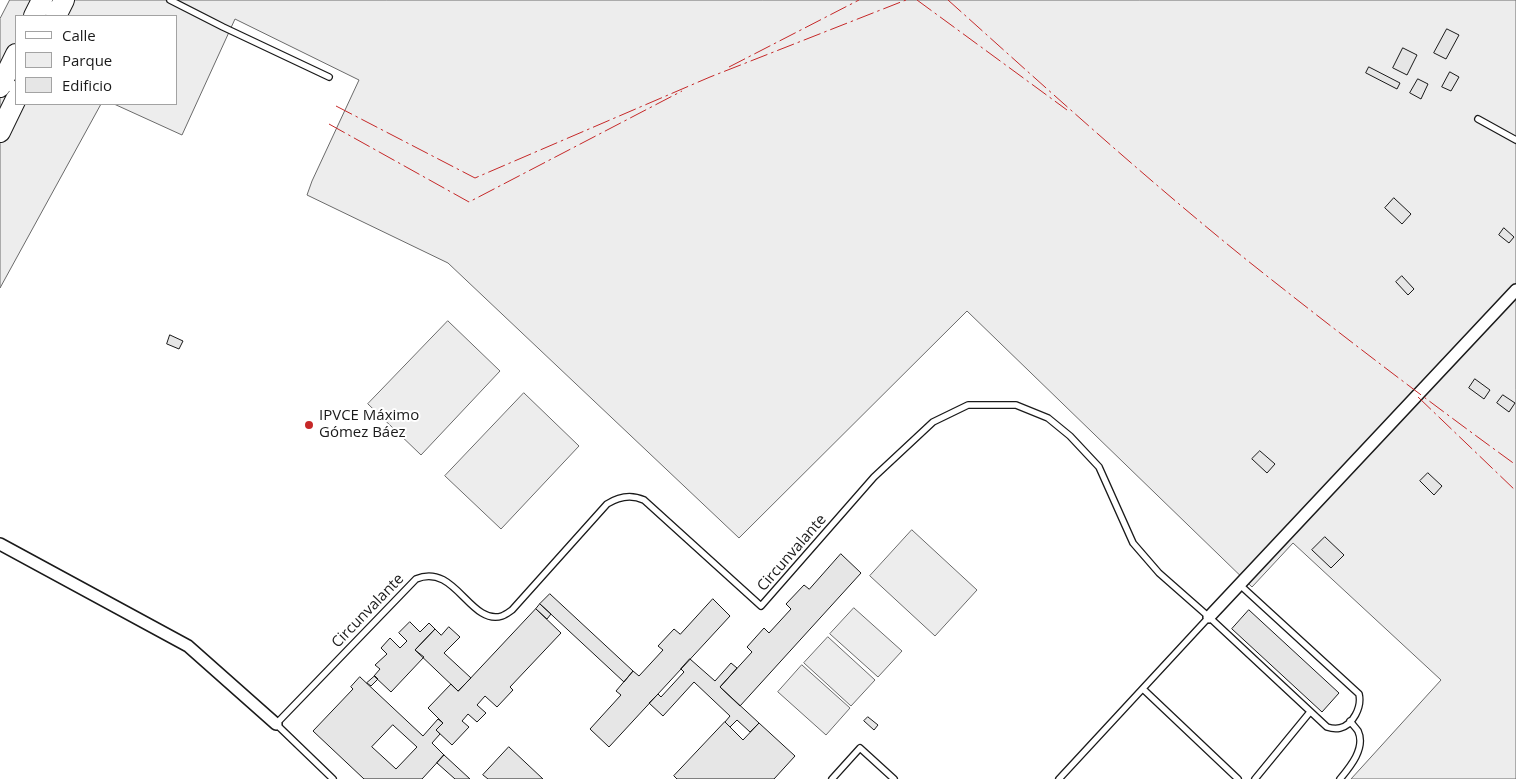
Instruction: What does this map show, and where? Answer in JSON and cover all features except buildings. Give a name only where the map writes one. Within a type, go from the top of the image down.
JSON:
[{"type":"highway","points":[[34,15],[42,0]]},
{"type":"highway","points":[[56,15],[64,0]]},
{"type":"highway","points":[[5,84],[15,57]]},
{"type":"highway","points":[[0,132],[15,101]]},
{"type":"street","points":[[1209,617],[1516,290]]},
{"type":"street","points":[[0,544],[188,646],[276,724]]},
{"type":"lane","points":[[170,0],[222,27],[329,77]]},
{"type":"lane","points":[[1478,119],[1516,140]]},
{"type":"lane","name":"Circunvalante","points":[[276,724],[416,579],[425,575],[436,576],[445,581],[478,610],[489,616],[501,617],[512,610],[607,504],[615,499],[635,496],[644,500],[761,606],[874,477],[933,422],[968,405],[1016,404],[1048,418],[1070,436],[1099,467],[1133,543],[1159,573],[1209,617]]},
{"type":"lane","points":[[1059,779],[1209,617],[1327,728],[1340,728],[1350,721],[1359,710],[1361,701],[1359,694],[1240,585]]},
{"type":"lane","points":[[1143,689],[1238,779]]},
{"type":"lane","points":[[1255,779],[1310,712]]},
{"type":"lane","points":[[1340,779],[1355,762],[1359,745],[1358,732],[1350,721]]},
{"type":"lane","points":[[276,724],[333,779]]},
{"type":"lane","points":[[832,779],[860,748],[894,779]]},
{"type":"green space","points":[[10,0],[1516,0],[1516,779],[1351,779],[1441,680],[1293,543],[1252,587],[967,311],[739,538],[448,263],[307,195],[359,80],[235,19],[182,135],[116,105],[178,105],[178,15],[15,15],[15,105],[100,105],[0,288],[0,19]]},
{"type":"green space","points":[[448,321],[500,371],[421,455],[368,404]]},
{"type":"green space","points":[[524,393],[579,446],[501,529],[445,476]]},
{"type":"green space","points":[[912,530],[977,590],[935,636],[870,576]]},
{"type":"green space","points":[[854,608],[902,651],[878,677],[830,634]]},
{"type":"green space","points":[[828,637],[875,680],[851,706],[804,663]]},
{"type":"green space","points":[[802,665],[850,708],[826,735],[778,692]]},
{"type":"power","points":[[729,67],[859,0]]},
{"type":"power","points":[[336,106],[475,178],[710,77],[906,0]]},
{"type":"power","points":[[917,0],[1067,110]]},
{"type":"power","points":[[948,0],[1171,198],[1210,230],[1347,339],[1516,465]]},
{"type":"power","points":[[329,124],[469,202],[682,91]]},
{"type":"power","points":[[1418,397],[1516,491]]},
{"type":"place","name":"IPVCE Máximo Gómez Báez","points":[[309,425]]}]
